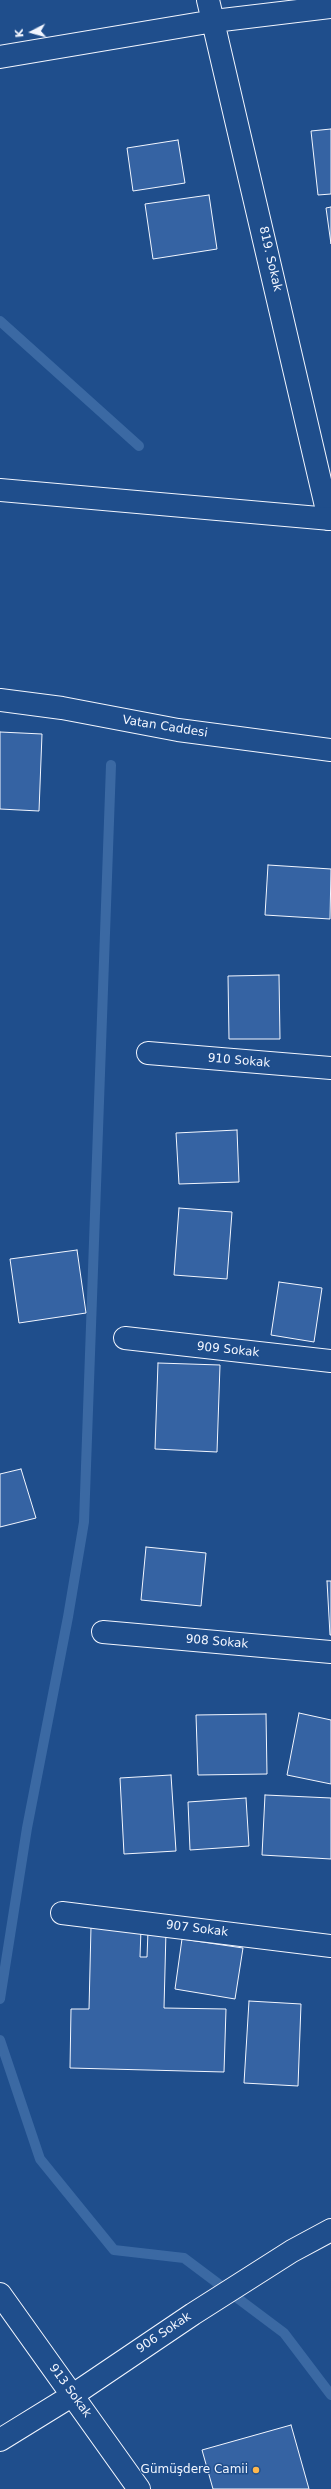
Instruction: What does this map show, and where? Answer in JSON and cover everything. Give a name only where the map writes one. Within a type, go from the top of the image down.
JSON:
[{"type":"main road","name":"819. Sokak","points":[[208,0],[330,519]]},
{"type":"main road","points":[[0,57],[214,21],[331,7]]},
{"type":"main road","points":[[0,490],[330,519]]},
{"type":"main road","name":"Vatan Caddesi","points":[[0,700],[62,708],[178,730],[331,750]]},
{"type":"main road","name":"910 Sokak","points":[[148,1053],[331,1068]]},
{"type":"main road","name":"909 Sokak","points":[[125,1338],[331,1361]]},
{"type":"main road","name":"908 Sokak","points":[[102,1632],[331,1652]]},
{"type":"main road","name":"907 Sokak","points":[[62,1913],[331,1946]]},
{"type":"main road","name":"906 Sokak","points":[[0,2440],[73,2395],[193,2314],[292,2251],[331,2230]]},
{"type":"main road","name":"913 Sokak","points":[[0,2294],[139,2489]]},
{"type":"building","points":[[331,129],[331,194],[318,195],[311,131]]},
{"type":"building","points":[[178,140],[185,183],[133,191],[127,148]]},
{"type":"building","points":[[209,195],[217,249],[153,259],[145,204]]},
{"type":"building","points":[[331,207],[331,244],[326,208]]},
{"type":"building","points":[[0,732],[42,734],[39,811],[0,809]]},
{"type":"building","points":[[268,865],[331,869],[330,919],[265,915]]},
{"type":"building","points":[[279,975],[280,1039],[229,1039],[228,976]]},
{"type":"building","points":[[237,1130],[239,1182],[179,1184],[176,1133]]},
{"type":"building","points":[[179,1208],[232,1212],[227,1279],[174,1275]]},
{"type":"building","points":[[77,1250],[86,1313],[19,1323],[10,1259]]},
{"type":"building","points":[[279,1282],[322,1288],[314,1342],[271,1335]]},
{"type":"building","points":[[158,1363],[220,1365],[217,1452],[155,1449]]},
{"type":"building","points":[[21,1469],[36,1518],[0,1527],[0,1474]]},
{"type":"building","points":[[146,1547],[206,1553],[201,1606],[141,1600]]},
{"type":"building","points":[[327,1581],[331,1581],[331,1635],[330,1635]]},
{"type":"building","points":[[299,1713],[331,1720],[331,1784],[287,1775]]},
{"type":"building","points":[[266,1714],[267,1774],[198,1775],[196,1715]]},
{"type":"building","points":[[171,1775],[176,1851],[124,1854],[120,1778]]},
{"type":"building","points":[[265,1795],[331,1798],[331,1859],[262,1855]]},
{"type":"building","points":[[246,1798],[249,1846],[190,1850],[188,1802]]},
{"type":"building","points":[[91,1927],[141,1929],[140,1957],[147,1957],[148,1931],[166,1931],[164,2008],[226,2009],[224,2072],[70,2068],[71,2009],[89,2009]]},
{"type":"building","points":[[182,1939],[243,1948],[235,1999],[175,1989]]},
{"type":"building","points":[[249,2001],[301,2004],[298,2086],[244,2083]]},
{"type":"building","name":"Gümüşdere Camii","points":[[291,2425],[309,2489],[213,2489],[202,2450]]},
{"type":"waterway","points":[[0,321],[139,446]]},
{"type":"waterway","points":[[0,1999],[27,1828],[68,1617],[84,1522],[111,765]]},
{"type":"waterway","points":[[0,2040],[40,2159],[114,2250],[184,2258],[284,2333],[331,2395]]},
{"type":"place","name":"Gümüşdere Camii","points":[[256,2470]]}]
